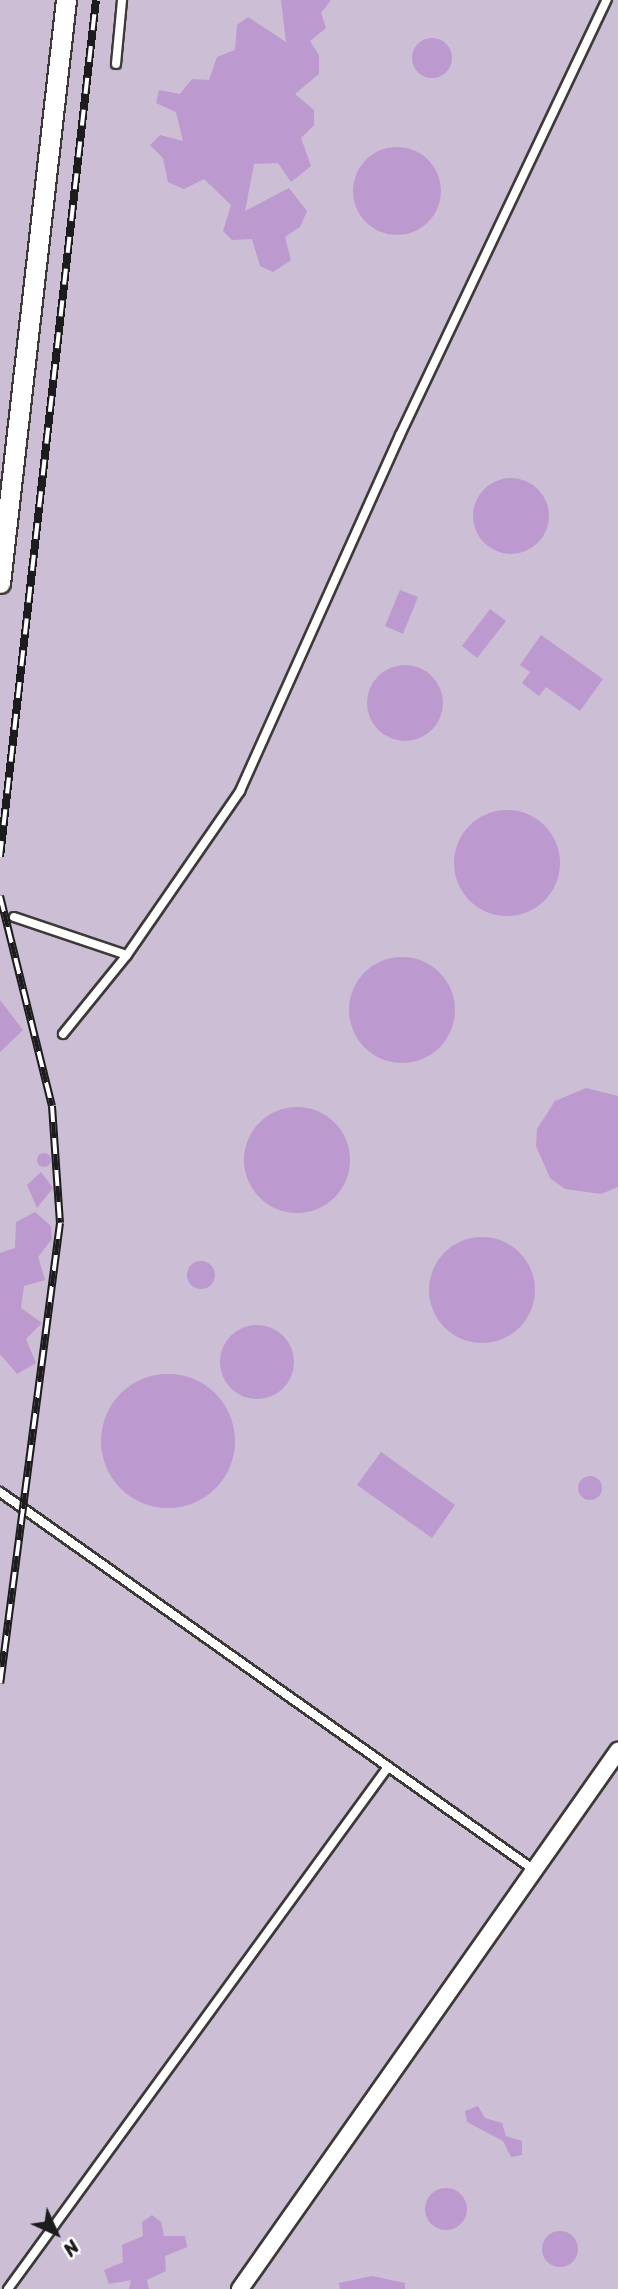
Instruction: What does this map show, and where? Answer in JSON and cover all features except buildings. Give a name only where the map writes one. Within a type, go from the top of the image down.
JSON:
[{"type":"street","points":[[0,583],[66,0]]},
{"type":"street","points":[[240,2289],[618,1751]]},
{"type":"lane","points":[[116,64],[122,0]]},
{"type":"lane","points":[[63,1034],[127,955],[240,791],[400,435],[607,0]]},
{"type":"lane","points":[[14,917],[127,955]]},
{"type":"lane","points":[[0,1492],[534,1870]]},
{"type":"lane","points":[[8,2289],[388,1767]]},
{"type":"shaded area","points":[[0,0],[618,0],[618,2289],[0,2289]]},
{"type":"railway","points":[[0,857],[96,0]]},
{"type":"railway","points":[[0,896],[52,1106],[60,1223],[0,1683]]}]
